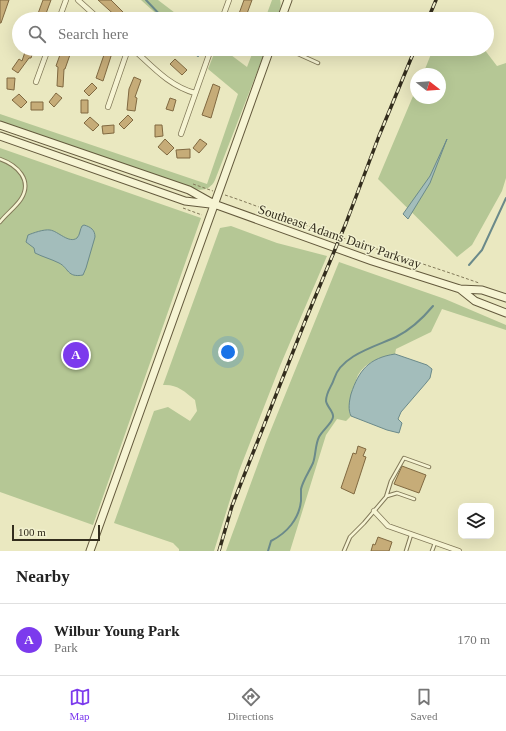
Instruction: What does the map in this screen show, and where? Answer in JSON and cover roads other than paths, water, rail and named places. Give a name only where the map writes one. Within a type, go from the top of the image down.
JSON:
[{"type":"main road","points":[[284,12],[288,0]]},
{"type":"main road","points":[[90,551],[267,56]]},
{"type":"main road","name":"Southeast Adams Dairy Parkway","points":[[0,125],[189,190],[214,204],[372,261],[460,289],[482,290],[506,298]]},
{"type":"main road","name":"Southeast Adams Dairy Parkway","points":[[0,136],[186,202],[214,204]]},
{"type":"main road","name":"Southeast Adams Dairy Parkway","points":[[460,289],[475,301],[506,313]]},
{"type":"street","points":[[62,12],[66,0]]},
{"type":"street","points":[[78,0],[91,12]]},
{"type":"street","points":[[225,12],[229,0]]},
{"type":"street","points":[[36,82],[45,56]]},
{"type":"street","points":[[108,107],[126,56]]},
{"type":"street","points":[[141,56],[168,81],[183,90],[195,94]]},
{"type":"street","points":[[181,134],[209,56]]},
{"type":"street","points":[[374,511],[388,526],[458,551]]},
{"type":"lane","points":[[302,56],[318,63]]},
{"type":"lane","points":[[0,159],[16,167],[23,177],[24,192],[21,199],[0,222]]},
{"type":"lane","points":[[344,551],[350,537],[364,523],[386,496],[391,481],[404,458],[429,467]]},
{"type":"lane","points":[[386,496],[397,493],[414,499]]},
{"type":"lane","points":[[406,551],[411,534]]},
{"type":"lane","points":[[432,551],[435,543]]},
{"type":"water","points":[[447,139],[430,183],[408,219],[403,214],[430,176]]},
{"type":"water","points":[[84,225],[92,229],[95,237],[83,275],[78,276],[71,274],[59,263],[35,253],[34,248],[26,242],[28,235],[39,231],[48,230],[67,238],[74,239],[78,237],[81,227]]},
{"type":"water","points":[[395,354],[427,365],[432,369],[430,378],[401,412],[398,419],[402,423],[399,433],[351,416],[349,409],[349,403],[354,386],[366,366],[378,359]]},
{"type":"waterway","points":[[146,0],[157,12]]},
{"type":"waterway","points":[[469,265],[482,250],[506,198]]},
{"type":"waterway","points":[[268,551],[271,541],[287,530],[298,514],[301,501],[301,489],[313,463],[318,440],[320,435],[333,419],[333,415],[326,398],[338,371],[344,364],[360,352],[396,337],[406,331],[421,319],[433,306]]},
{"type":"railway","points":[[431,12],[436,0]]},
{"type":"railway","points":[[219,551],[232,506],[412,56]]},
{"type":"place","name":"Wilbur Young Park","points":[[76,355]]}]
